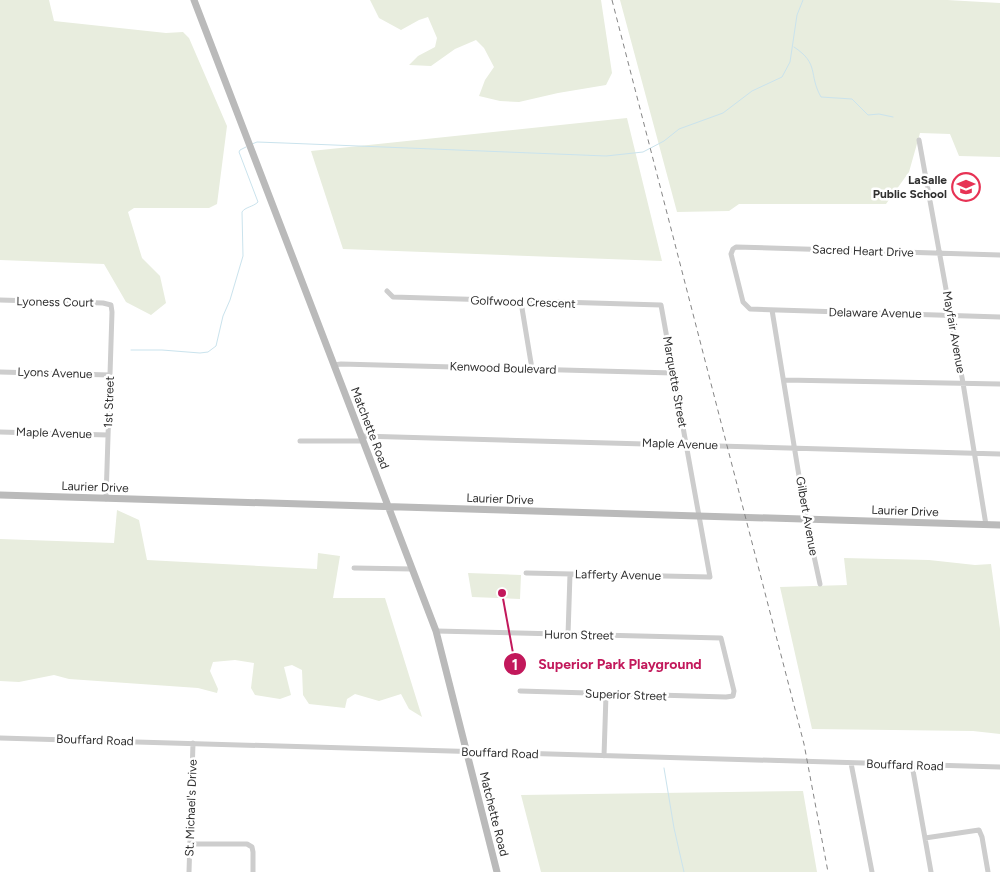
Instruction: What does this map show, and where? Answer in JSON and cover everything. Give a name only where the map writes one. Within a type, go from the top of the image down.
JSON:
[{"type":"street","name":"Matchette Road","points":[[194,0],[436,630],[497,872]]},
{"type":"street","name":"Mayfair Avenue","points":[[919,140],[963,383],[986,525]]},
{"type":"street","name":"Sacred Heart Drive","points":[[750,309],[743,302],[731,254],[736,247],[1000,255]]},
{"type":"street","name":"Golfwood Crescent","points":[[387,291],[393,297],[661,306]]},
{"type":"street","name":"Lyoness Court","points":[[0,300],[103,303],[111,305]]},
{"type":"street","points":[[521,302],[532,369]]},
{"type":"street","name":"1st Street","points":[[106,499],[111,305]]},
{"type":"street","name":"Marquette Street","points":[[661,306],[710,577]]},
{"type":"street","name":"Delaware Avenue","points":[[750,309],[1000,317]]},
{"type":"street","name":"Gilbert Avenue","points":[[772,310],[806,519],[820,584]]},
{"type":"street","name":"Kenwood Boulevard","points":[[334,365],[673,373]]},
{"type":"street","name":"Lyons Avenue","points":[[0,372],[110,375]]},
{"type":"street","points":[[784,380],[1000,384]]},
{"type":"street","name":"Maple Avenue","points":[[0,432],[108,435]]},
{"type":"street","name":"Maple Avenue","points":[[300,441],[362,438],[686,444],[1000,454]]},
{"type":"street","name":"Laurier Drive","points":[[0,496],[1000,525]]},
{"type":"street","points":[[354,568],[412,569]]},
{"type":"street","name":"Lafferty Avenue","points":[[526,573],[710,577]]},
{"type":"street","points":[[568,635],[570,574]]},
{"type":"street","name":"Huron Street","points":[[436,630],[721,638],[734,691],[733,696]]},
{"type":"street","name":"Superior Street","points":[[520,691],[606,695],[733,696]]},
{"type":"street","points":[[604,756],[606,695]]},
{"type":"street","name":"Bouffard Road","points":[[0,738],[1000,767]]},
{"type":"street","name":"St. Michael's Drive","points":[[189,872],[193,743]]},
{"type":"street","points":[[851,763],[872,872]]},
{"type":"street","points":[[912,765],[931,872]]},
{"type":"street","points":[[925,838],[979,830],[988,872]]},
{"type":"street","points":[[190,844],[247,844],[252,847],[253,872]]},
{"type":"shaded area","points":[[0,0],[49,0],[54,21],[166,33],[183,32],[189,38],[227,126],[217,204],[209,208],[134,208],[128,212],[142,258],[160,276],[166,303],[151,315],[126,302],[104,264],[0,260]]},
{"type":"shaded area","points":[[370,0],[601,0],[612,73],[606,85],[519,102],[500,101],[479,96],[485,80],[494,67],[484,48],[476,40],[455,49],[431,66],[409,65],[418,56],[435,47],[437,38],[428,17],[401,30],[379,18]]},
{"type":"shaded area","points":[[620,0],[947,0],[1000,3],[1000,157],[959,156],[950,134],[920,133],[909,172],[886,204],[739,204],[729,211],[677,212]]},
{"type":"shaded area","points":[[627,118],[662,261],[343,249],[311,151]]},
{"type":"shaded area","points":[[117,510],[139,520],[147,560],[317,569],[318,553],[340,556],[333,598],[385,598],[422,717],[409,709],[401,694],[379,701],[355,694],[347,699],[345,708],[309,704],[303,695],[302,670],[292,665],[284,667],[291,695],[280,699],[255,695],[251,688],[254,663],[235,660],[213,662],[210,671],[218,689],[217,693],[198,688],[69,679],[54,675],[19,682],[0,681],[0,539],[114,543]]},
{"type":"shaded area","points":[[844,558],[929,560],[975,565],[991,564],[1000,629],[1000,734],[973,731],[812,729],[780,587],[847,585]]},
{"type":"shaded area","points":[[468,573],[521,575],[520,599],[472,597]]},
{"type":"shaded area","points":[[803,791],[817,872],[541,872],[521,795]]},
{"type":"waterway","points":[[252,144],[257,142],[606,156],[643,152],[664,141],[679,129],[723,113],[752,91],[782,77],[790,62],[797,15],[803,0]]},
{"type":"waterway","points":[[794,47],[811,64],[817,89],[821,97],[852,99],[868,115],[879,114],[893,117]]},
{"type":"waterway","points":[[131,350],[200,353],[208,352],[216,346],[223,316],[230,300],[243,256],[242,212],[258,202],[239,152],[246,147]]},
{"type":"waterway","points":[[664,768],[674,828],[684,872]]},
{"type":"railway","points":[[612,0],[804,744],[828,872]]},
{"type":"place","name":"LaSalle Public School","points":[[966,187]]},
{"type":"place","name":"Superior Park Playground","points":[[502,593]]}]
